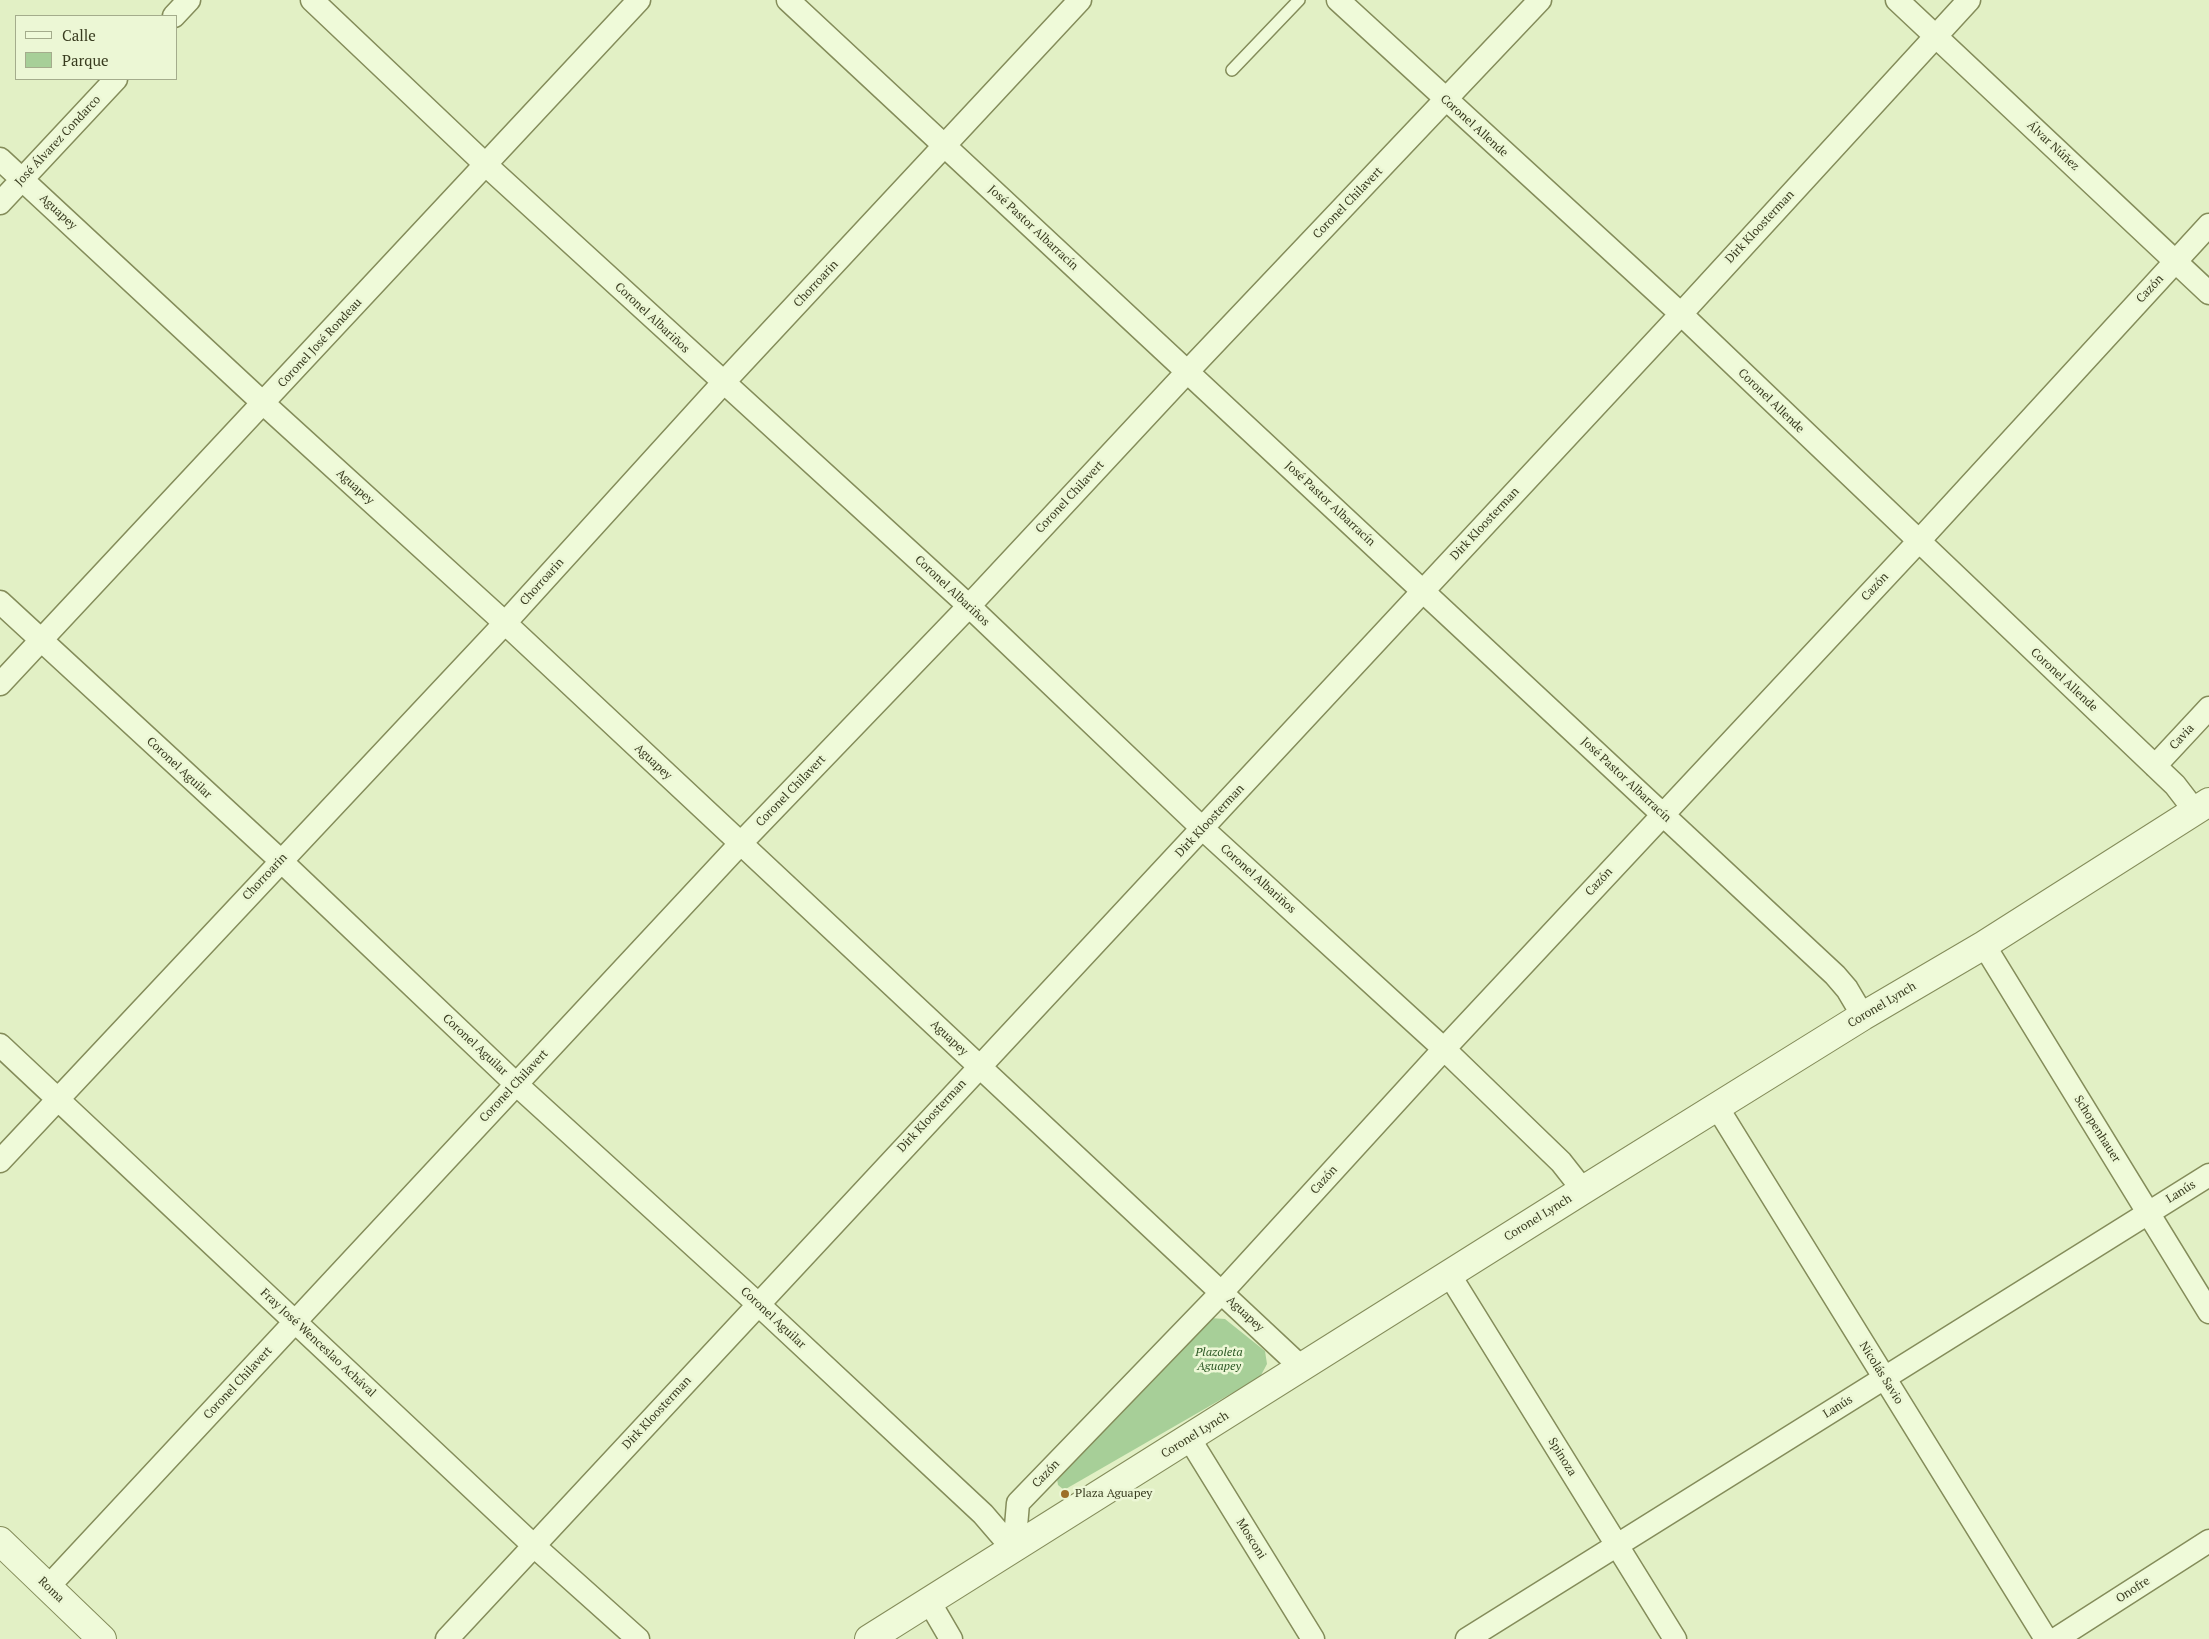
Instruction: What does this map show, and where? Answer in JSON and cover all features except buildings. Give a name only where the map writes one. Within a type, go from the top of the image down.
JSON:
[{"type":"street","points":[[175,15],[189,0]]},
{"type":"street","name":"Coronel Albariños","points":[[312,0],[486,165],[969,606],[1203,828],[1444,1049],[1561,1162],[1583,1190]]},
{"type":"street","name":"Coronel José Rondeau","points":[[0,684],[639,0]]},
{"type":"street","name":"José Pastor Albarracín","points":[[788,0],[1835,975],[1847,989],[1863,1016]]},
{"type":"street","name":"Chorroarin","points":[[0,1161],[505,622],[723,383],[1080,0]]},
{"type":"street","name":"Coronel Allende","points":[[1338,0],[1681,314],[2175,785],[2202,806]]},
{"type":"street","name":"Coronel Chilavert","points":[[48,1587],[740,844],[969,606],[1188,371],[1540,0]]},
{"type":"street","name":"Álvar Núñez","points":[[1897,0],[2209,292]]},
{"type":"street","name":"Dirk Kloosterman","points":[[447,1639],[759,1305],[979,1065],[1203,828],[1422,590],[1681,314],[1969,0]]},
{"type":"street","name":"José Álvarez Condarco","points":[[0,203],[115,80]]},
{"type":"street","name":"Aguapey","points":[[0,159],[505,622],[1302,1368]]},
{"type":"street","name":"Cazón","points":[[1014,1550],[1018,1503],[1222,1292],[1444,1049],[1918,542],[2209,226]]},
{"type":"street","name":"Coronel Aguilar","points":[[0,602],[280,860],[516,1084],[759,1305],[983,1514],[1014,1550]]},
{"type":"street","name":"Cavia","points":[[2155,766],[2209,708]]},
{"type":"street","name":"Coronel Lynch","points":[[869,1639],[1014,1550],[1583,1190],[1863,1016],[1984,946],[2202,806]]},
{"type":"street","name":"Schopenhauer","points":[[1984,946],[2209,1312]]},
{"type":"street","name":"Fray José Wenceslao Achával","points":[[0,1045],[533,1545],[638,1639]]},
{"type":"street","name":"Nicolás Savio","points":[[1717,1107],[2046,1639]]},
{"type":"street","name":"Lanús","points":[[1467,1639],[2209,1175]]},
{"type":"street","name":"Spinoza","points":[[1449,1274],[1675,1639]]},
{"type":"street","name":"Mosconi","points":[[1189,1438],[1313,1639]]},
{"type":"street","name":"Roma","points":[[0,1541],[102,1639]]},
{"type":"street","name":"Onofre","points":[[2056,1639],[2209,1541]]},
{"type":"street","points":[[930,1602],[951,1639]]},
{"type":"lane","points":[[1232,70],[1299,0]]},
{"type":"green space","name":"Plazoleta Aguapey","points":[[1210,1318],[1225,1319],[1265,1351],[1267,1364],[1260,1377],[1064,1490],[1058,1485],[1057,1479]]},
{"type":"place","name":"Plaza Aguapey","points":[[1065,1494]]}]
